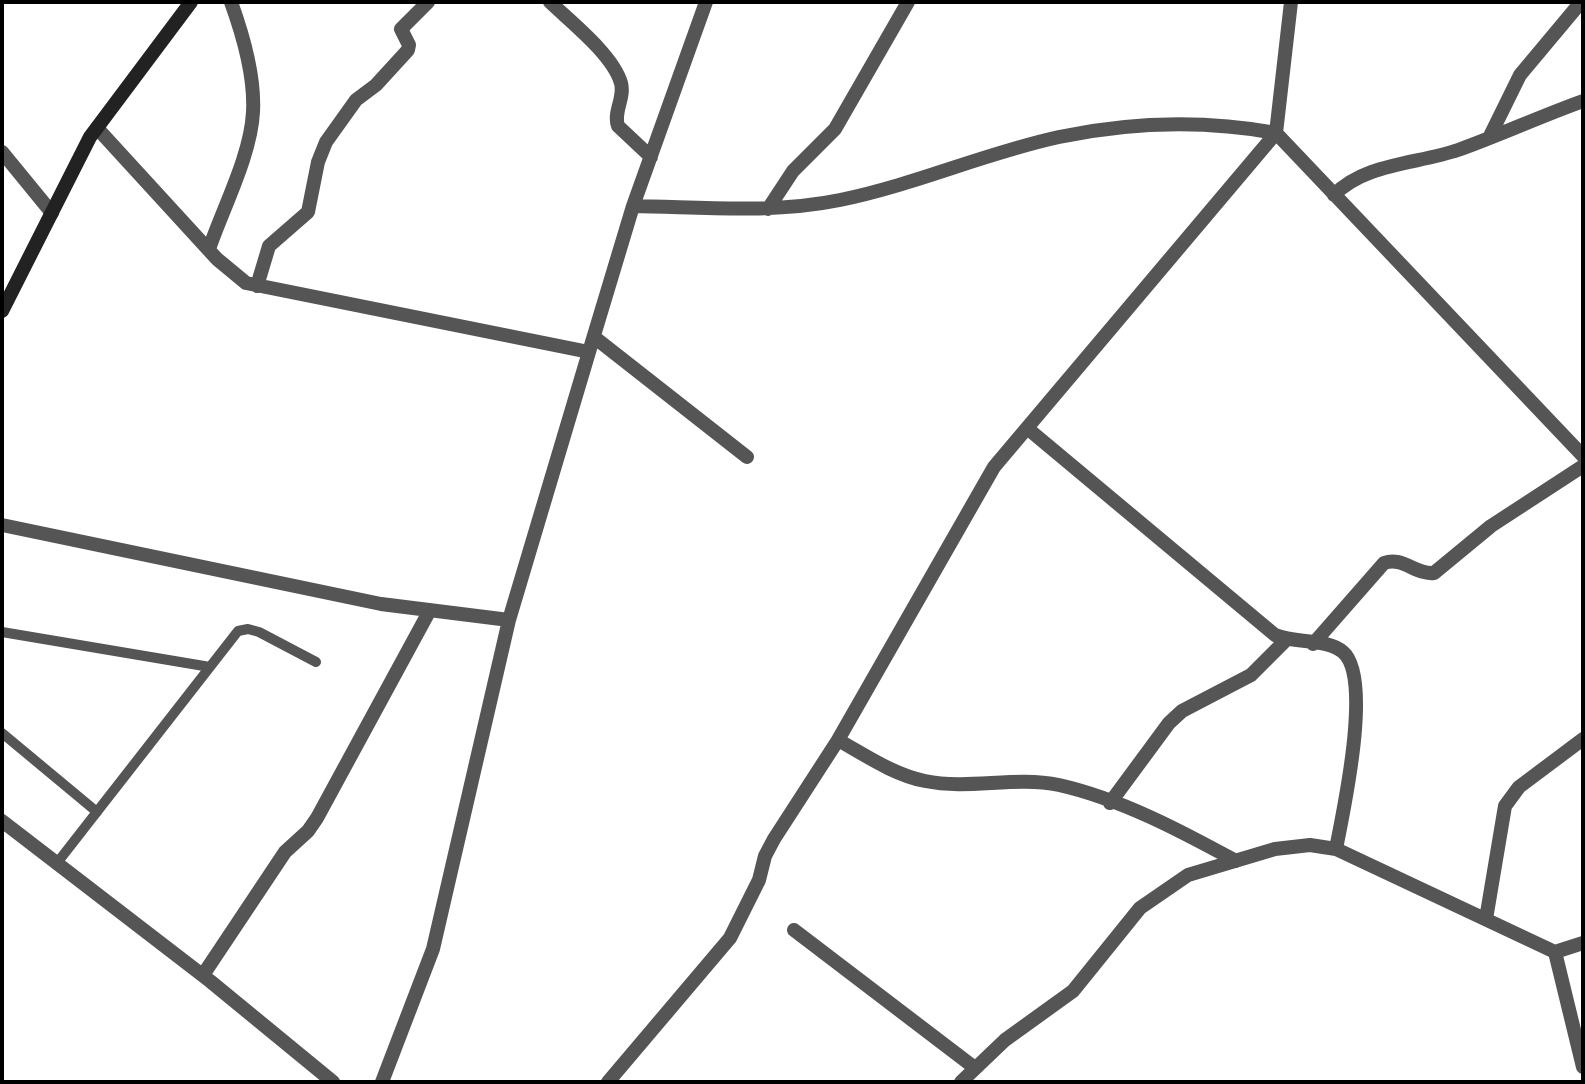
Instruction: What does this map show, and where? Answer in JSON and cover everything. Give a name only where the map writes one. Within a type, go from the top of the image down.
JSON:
[{"type":"main road","points":[[2,311],[97,128],[191,2]]},
{"type":"street","points":[[209,250],[247,142],[253,113],[247,61],[231,2]]},
{"type":"street","points":[[257,286],[269,246],[308,212],[318,162],[326,142],[356,100],[376,85],[408,50],[409,45],[401,29],[428,2]]},
{"type":"street","points":[[550,2],[610,64],[621,82],[616,120],[618,126],[651,157]]},
{"type":"street","points":[[382,1082],[433,949],[509,620],[589,352],[633,206],[706,2]]},
{"type":"street","points":[[768,209],[793,171],[835,129],[908,2]]},
{"type":"street","points":[[608,1082],[730,937],[759,880],[765,856],[774,839],[838,740],[994,467],[1276,134],[1291,2]]},
{"type":"street","points":[[1489,138],[1520,75],[1581,2]]},
{"type":"street","points":[[1334,195],[1346,182],[1489,138],[1583,101]]},
{"type":"street","points":[[633,206],[768,209],[839,200],[1060,137],[1180,122],[1227,124],[1276,134],[1583,456]]},
{"type":"street","points":[[97,128],[234,276],[257,286],[589,352]]},
{"type":"street","points":[[2,152],[52,213]]},
{"type":"street","points":[[594,337],[747,457]]},
{"type":"street","points":[[1027,428],[1245,613],[1286,640],[1342,651],[1355,675],[1352,767],[1336,849]]},
{"type":"street","points":[[1312,644],[1384,564],[1399,561],[1420,572],[1434,573],[1491,526],[1583,466]]},
{"type":"street","points":[[2,525],[381,604],[509,620]]},
{"type":"street","points":[[203,975],[285,852],[308,831],[317,818],[430,610]]},
{"type":"street","points":[[1110,803],[1169,723],[1182,710],[1251,675],[1286,640]]},
{"type":"street","points":[[1486,919],[1505,806],[1519,787],[1583,739]]},
{"type":"street","points":[[838,740],[880,764],[924,781],[1041,782],[1110,803],[1166,825],[1236,861]]},
{"type":"street","points":[[2,821],[203,975],[333,1082]]},
{"type":"street","points":[[961,1082],[1005,1040],[1073,991],[1140,908],[1160,892],[1188,875],[1275,849],[1298,846],[1336,849],[1555,952],[1583,943]]},
{"type":"street","points":[[794,930],[975,1068]]},
{"type":"street","points":[[1555,952],[1583,1067]]},
{"type":"lane","points":[[57,863],[238,631],[248,629],[316,662]]},
{"type":"lane","points":[[2,632],[210,667]]},
{"type":"lane","points":[[2,733],[97,812]]}]
